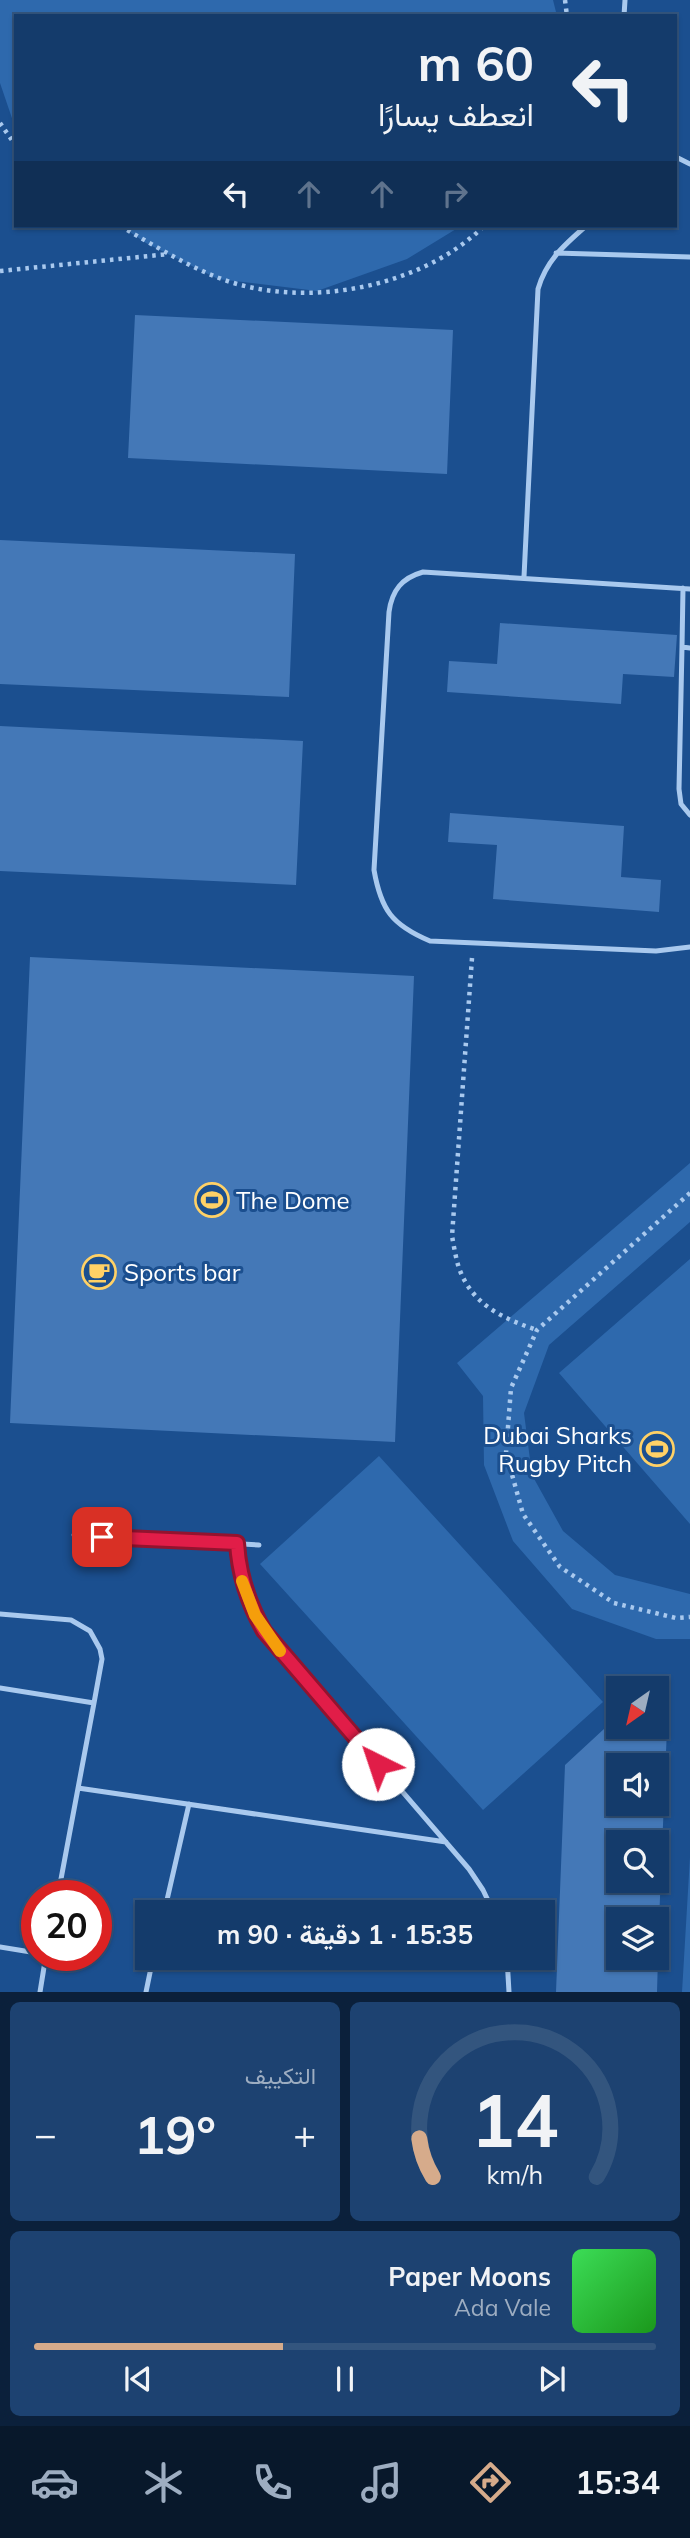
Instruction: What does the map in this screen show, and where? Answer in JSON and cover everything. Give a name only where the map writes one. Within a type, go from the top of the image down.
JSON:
[{"type":"lane","points":[[524,578],[536,303],[542,277],[556,253],[584,228]]},
{"type":"lane","points":[[556,253],[690,257]]},
{"type":"lane","points":[[690,815],[681,804],[680,797],[682,647],[687,588],[424,572],[403,581],[391,600],[374,870],[378,894],[392,920],[407,932],[429,941],[473,945],[656,951],[690,947]]},
{"type":"lane","points":[[682,647],[690,648]]},
{"type":"lane","points":[[682,730],[690,731]]},
{"type":"lane","points":[[74,1535],[260,1545]]},
{"type":"lane","points":[[237,1543],[242,1580],[264,1631],[446,1842],[469,1870],[486,1900]]},
{"type":"lane","points":[[0,1614],[71,1620],[90,1631],[97,1640],[102,1659],[61,1880]]},
{"type":"lane","points":[[0,1688],[94,1703]]},
{"type":"lane","points":[[78,1788],[446,1842]]},
{"type":"lane","points":[[167,1900],[189,1804]]},
{"type":"lane","points":[[0,1947],[21,1950]]},
{"type":"lane","points":[[146,1992],[151,1970]]},
{"type":"lane","points":[[508,1970],[509,1992]]},
{"type":"lane","points":[[40,1992],[43,1971]]},
{"type":"path","points":[[0,123],[14,143]]},
{"type":"path","points":[[124,228],[219,278],[264,290],[310,293],[356,289],[401,276],[442,256],[481,228]]},
{"type":"path","points":[[0,271],[169,254]]},
{"type":"path","points":[[473,945],[452,1237],[459,1270],[478,1299],[505,1319],[537,1330]]},
{"type":"path","points":[[690,1193],[537,1330],[511,1388],[506,1453],[523,1514],[560,1567],[614,1603],[676,1618],[690,1617]]},
{"type":"shaded area","points":[[0,0],[553,0],[556,14],[14,14],[14,124],[0,83]]},
{"type":"shaded area","points":[[124,228],[458,228],[407,259],[317,291],[218,279],[146,243]]},
{"type":"shaded area","points":[[690,1163],[690,1222],[549,1345],[524,1413],[532,1475],[563,1531],[615,1575],[690,1594],[690,1639],[656,1639],[572,1609],[513,1541],[484,1465],[483,1396],[457,1363]]},
{"type":"shaded area","name":"Dubai Sharks Rugby Pitch","points":[[690,1259],[690,1524],[559,1373]]},
{"type":"shaded area","points":[[379,1456],[603,1702],[483,1810],[260,1564]]},
{"type":"shaded area","points":[[690,1857],[690,1992],[682,1992]]},
{"type":"building","points":[[135,315],[453,330],[447,474],[128,458]]},
{"type":"building","points":[[0,540],[295,554],[289,697],[0,684]]},
{"type":"building","points":[[500,623],[677,635],[674,677],[623,674],[621,704],[447,692],[449,661],[497,664]]},
{"type":"building","points":[[0,726],[303,741],[296,885],[0,871]]},
{"type":"building","points":[[450,813],[624,826],[621,877],[661,880],[659,912],[493,899],[497,845],[448,842]]},
{"type":"building","name":"The Dome","points":[[30,957],[414,976],[395,1442],[10,1423]]},
{"type":"building","points":[[606,1727],[606,1740],[667,1740],[666,1753],[606,1753],[606,1816],[663,1816],[663,1830],[606,1830],[606,1893],[660,1893],[660,1907],[606,1907],[606,1970],[658,1970],[657,1992],[556,1992],[565,1765]]},
{"type":"slow traffic","points":[[242,1581],[255,1615],[280,1651]]},
{"type":"place","name":"The Dome","points":[[212,1200]]},
{"type":"place","name":"Sports bar","points":[[99,1272]]},
{"type":"place","name":"Dubai Sharks Rugby Pitch","points":[[657,1449]]},
{"type":"route","points":[[102,1537],[237,1543],[238,1562],[247,1598],[264,1631],[378,1764]]}]
